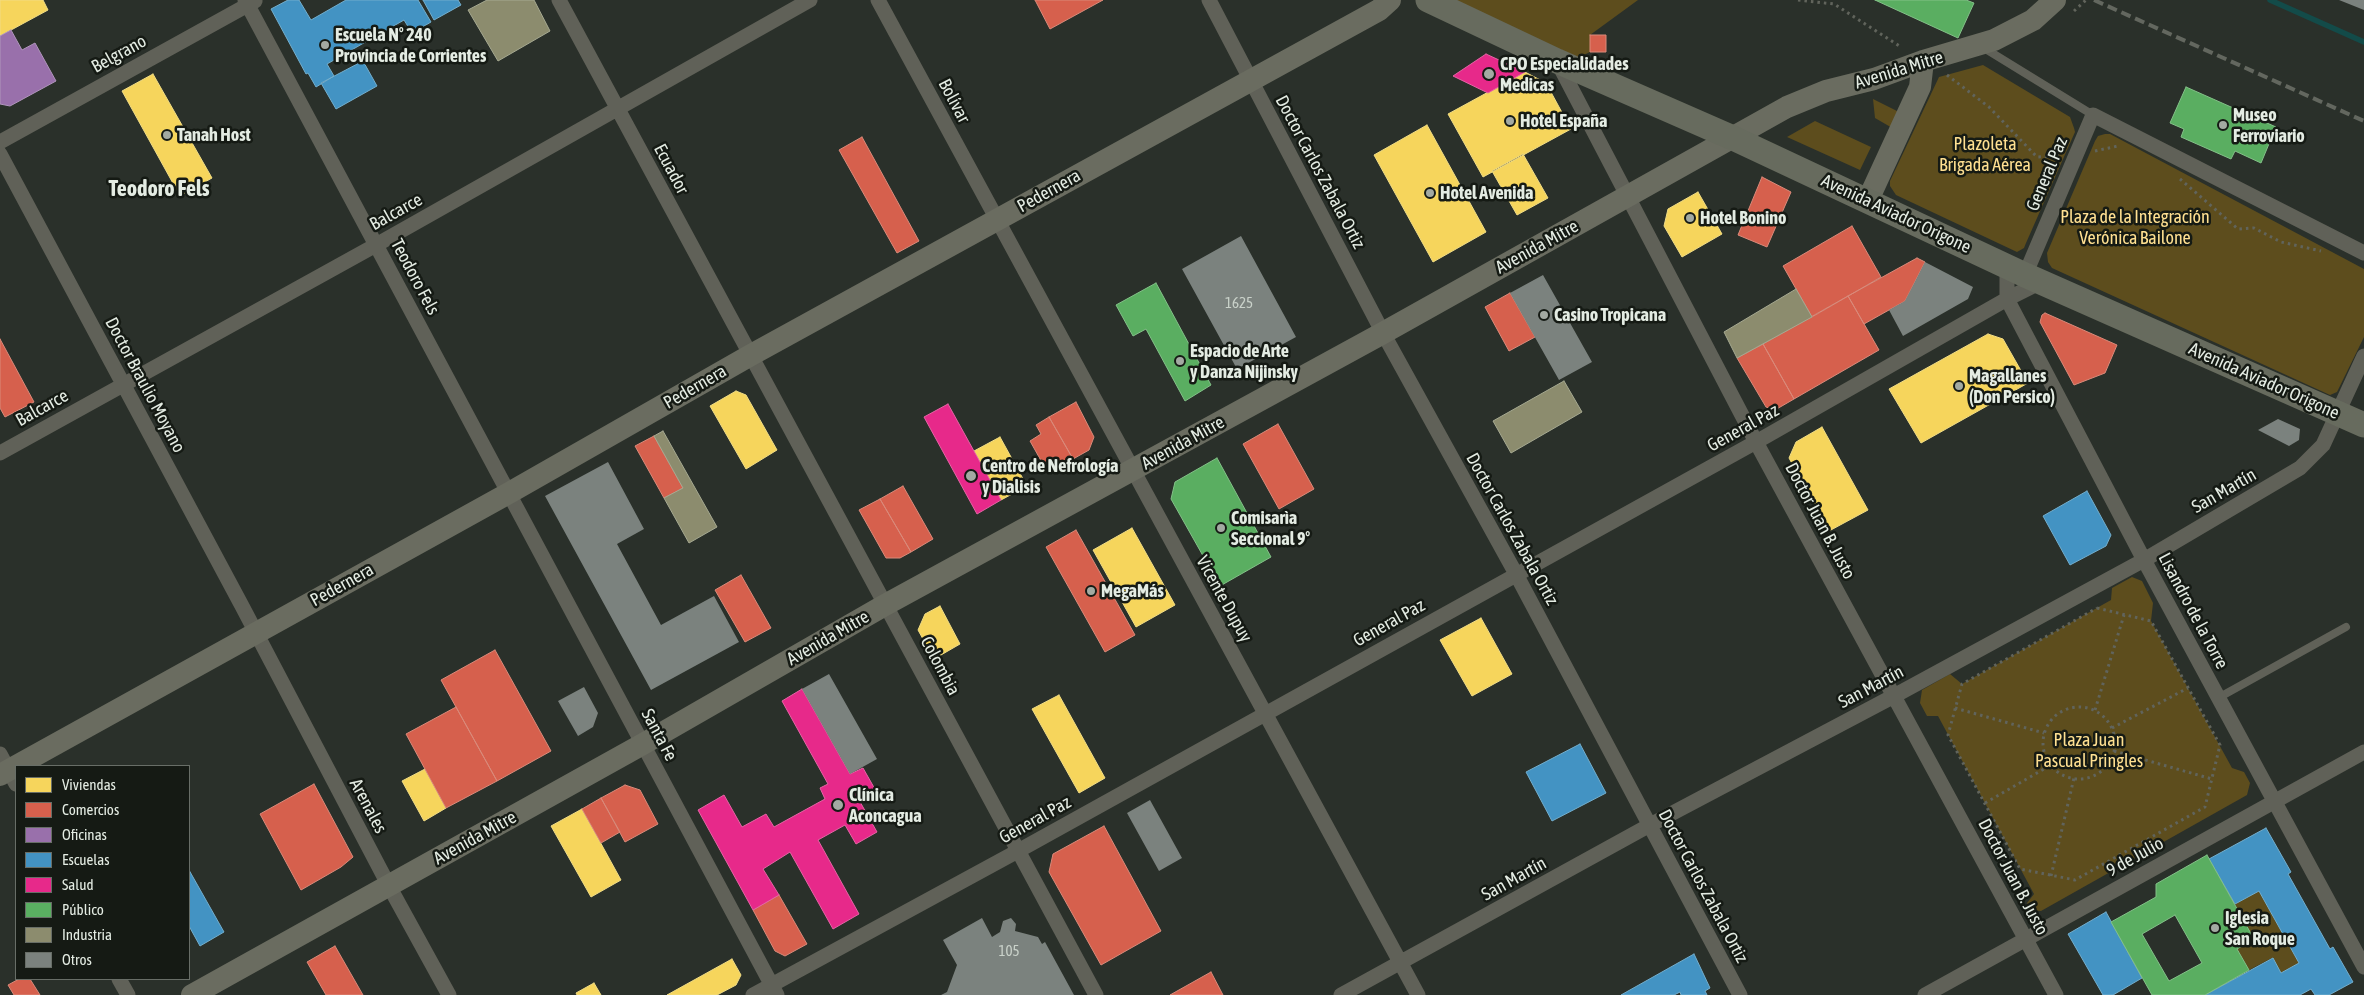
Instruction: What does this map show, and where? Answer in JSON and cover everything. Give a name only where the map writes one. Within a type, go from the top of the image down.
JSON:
[{"type":"main road","name":"Pedernera","points":[[15,765],[509,493],[751,355],[1251,81],[1378,10],[1390,0]]},
{"type":"main road","name":"Avenida Aviador Origone","points":[[1428,0],[1557,61],[1733,138],[1868,200],[2024,274],[2364,425]]},
{"type":"main road","name":"Avenida Mitre","points":[[192,995],[643,744],[886,605],[1383,333],[1787,107],[1826,91],[1874,79],[1923,61],[1980,46],[2008,34],[2033,20],[2056,0]]},
{"type":"main road","points":[[1868,200],[1920,87],[1923,61]]},
{"type":"street","name":"Ecuador","points":[[559,0],[751,355]]},
{"type":"street","name":"Balcarce","points":[[0,453],[376,245],[810,0]]},
{"type":"street","name":"Bolívar","points":[[878,0],[996,221]]},
{"type":"street","name":"Doctor Carlos Zabala Ortiz","points":[[1209,0],[1383,333],[1516,574],[1740,995]]},
{"type":"street","name":"Belgrano","points":[[0,142],[250,2]]},
{"type":"street","name":"Teodoro Fels","points":[[250,2],[376,245],[509,493]]},
{"type":"street","name":"Doctor Juan B. Justo","points":[[1557,61],[1756,442],[2056,995]]},
{"type":"street","points":[[2093,115],[2364,253]]},
{"type":"street","name":"General Paz","points":[[753,995],[774,990],[1264,713],[1756,442],[2007,299],[2024,274],[2093,115]]},
{"type":"street","name":"Doctor Braulio Moyano","points":[[0,154],[256,633]]},
{"type":"street","name":"Vicente Dupuy","points":[[996,221],[1418,995]]},
{"type":"street","name":"Lisandro de la Torre","points":[[2024,274],[2007,299],[2144,560],[2364,967]]},
{"type":"street","name":"Colombia","points":[[751,355],[1096,995]]},
{"type":"street","name":"San Martín","points":[[1341,995],[1650,825],[1894,696],[2144,560],[2300,468],[2323,445],[2364,356]]},
{"type":"street","name":"Santa Fe","points":[[509,493],[774,990]]},
{"type":"street","name":"Arenales","points":[[256,633],[389,886],[449,995]]},
{"type":"street","name":"9 de Julio","points":[[1925,995],[2364,752]]},
{"type":"street","points":[[120,980],[128,995]]},
{"type":"lane","points":[[1980,46],[2093,115]]},
{"type":"lane","points":[[2218,698],[2346,627]]},
{"type":"path","points":[[2097,608],[2124,615],[2151,621],[2220,744],[2205,807],[2075,880],[2020,869],[1948,735],[1962,684],[2097,608]]},
{"type":"path","points":[[2095,710],[2124,615]]},
{"type":"path","points":[[2112,728],[2188,688]]},
{"type":"path","points":[[2072,707],[2084,707],[2095,710],[2105,718],[2112,728],[2115,739],[2114,751],[2109,762],[2101,771],[2091,777],[2074,778],[2056,772],[2044,752],[2044,733],[2052,719],[2061,711],[2072,707]]},
{"type":"path","points":[[1955,708],[2044,733]]},
{"type":"path","points":[[2114,751],[2212,779]]},
{"type":"path","points":[[1985,803],[2051,765]]},
{"type":"path","points":[[2051,876],[2074,778]]},
{"type":"green space","points":[[1446,0],[1638,0],[1590,35],[1590,52],[1575,59]]},
{"type":"green space","name":"Plazoleta Brigada Aérea","points":[[1983,65],[2070,117],[2075,132],[2024,248],[2017,252],[1896,195],[1890,186],[1890,181],[1939,77]]},
{"type":"green space","points":[[1873,99],[1901,113],[1894,129],[1875,118]]},
{"type":"green space","points":[[1815,121],[1871,147],[1860,170],[1787,137]]},
{"type":"green space","name":"Plaza de la Integración Verónica Bailone","points":[[2110,134],[2364,269],[2364,337],[2337,392],[2330,395],[2052,268],[2048,262],[2047,253],[2095,141],[2098,136]]},
{"type":"green space","name":"Plaza Juan Pascual Pringles","points":[[2132,577],[2142,581],[2153,603],[2151,621],[2232,768],[2244,772],[2250,783],[2247,795],[2041,911],[2031,910],[2027,903],[2034,894],[1938,716],[1927,716],[1920,703],[1922,690],[1950,674],[1962,684],[2111,600],[2112,588]]},
{"type":"green space","points":[[2259,891],[2299,963],[2281,973],[2272,958],[2249,970],[2237,949],[2254,939],[2235,904]]},
{"type":"building: Viviendas","points":[[0,0],[43,0],[48,10],[0,36]]},
{"type":"building: Viviendas","name":"Hotel España","points":[[1525,72],[1546,83],[1571,129],[1483,177],[1448,114]]},
{"type":"building: Viviendas","name":"Tanah Host","points":[[153,74],[212,178],[180,196],[122,91]]},
{"type":"building: Viviendas","name":"Hotel Avenida","points":[[1427,125],[1486,232],[1433,262],[1374,155]]},
{"type":"building: Viviendas","points":[[1523,154],[1548,198],[1517,215],[1492,171]]},
{"type":"building: Viviendas","name":"Hotel Bonino","points":[[1698,192],[1722,234],[1682,257],[1664,226],[1668,209]]},
{"type":"building: Viviendas","name":"Magallanes (Don Persico)","points":[[1988,334],[2003,339],[2028,383],[1921,443],[1889,389]]},
{"type":"building: Viviendas","points":[[736,391],[746,395],[777,450],[746,469],[710,406]]},
{"type":"building: Viviendas","points":[[1822,427],[1868,510],[1829,531],[1789,458],[1796,442]]},
{"type":"building: Viviendas","points":[[1000,437],[1027,486],[1001,500],[974,451]]},
{"type":"building: Viviendas","points":[[1132,528],[1175,605],[1136,627],[1093,550]]},
{"type":"building: Viviendas","points":[[940,606],[960,644],[934,659],[918,630],[925,614]]},
{"type":"building: Viviendas","points":[[1481,618],[1512,674],[1472,696],[1440,640]]},
{"type":"building: Viviendas","points":[[1059,695],[1105,778],[1079,793],[1032,709]]},
{"type":"building: Viviendas","points":[[425,769],[446,808],[424,821],[402,781]]},
{"type":"building: Viviendas","points":[[582,809],[621,880],[591,897],[551,826]]},
{"type":"building: Viviendas","points":[[732,959],[741,975],[736,985],[717,995],[667,995]]},
{"type":"building: Viviendas","points":[[594,983],[601,995],[577,995],[576,993]]},
{"type":"building: Comercios","points":[[1035,0],[1103,0],[1050,29]]},
{"type":"building: Comercios","points":[[1590,35],[1606,35],[1606,52],[1590,52]]},
{"type":"building: Comercios","points":[[862,137],[919,241],[897,253],[839,150]]},
{"type":"building: Comercios","points":[[1762,177],[1791,192],[1767,247],[1738,235]]},
{"type":"building: Comercios","points":[[1852,226],[1881,277],[1812,317],[1783,266]]},
{"type":"building: Comercios","points":[[1917,258],[1925,262],[1905,301],[1864,324],[1848,296]]},
{"type":"building: Comercios","points":[[1510,293],[1535,337],[1509,351],[1485,307]]},
{"type":"building: Comercios","points":[[1848,296],[1879,350],[1794,399],[1763,344]]},
{"type":"building: Comercios","points":[[2045,313],[2117,345],[2105,373],[2074,385],[2040,322],[2042,315]]},
{"type":"building: Comercios","points":[[0,339],[34,402],[5,417],[0,408]]},
{"type":"building: Comercios","points":[[1763,344],[1794,399],[1775,410],[1766,407],[1737,358]]},
{"type":"building: Comercios","points":[[1076,402],[1094,437],[1089,450],[1073,459],[1049,417]]},
{"type":"building: Comercios","points":[[1049,417],[1073,459],[1048,473],[1030,441],[1041,434],[1036,425]]},
{"type":"building: Comercios","points":[[1278,424],[1314,489],[1279,509],[1243,444]]},
{"type":"building: Comercios","points":[[654,436],[683,488],[664,498],[635,446]]},
{"type":"building: Comercios","points":[[903,486],[933,539],[911,552],[880,499]]},
{"type":"building: Comercios","points":[[880,499],[911,552],[900,558],[886,558],[859,510]]},
{"type":"building: Comercios","name":"MegaMás","points":[[1076,530],[1135,635],[1105,652],[1046,547]]},
{"type":"building: Comercios","points":[[741,575],[771,628],[745,642],[715,590]]},
{"type":"building: Comercios","points":[[495,650],[551,751],[497,781],[441,680]]},
{"type":"building: Comercios","points":[[456,707],[497,781],[446,808],[406,734]]},
{"type":"building: Comercios","points":[[314,784],[353,857],[341,867],[301,890],[260,814]]},
{"type":"building: Comercios","points":[[625,785],[640,790],[658,824],[625,842],[601,798]]},
{"type":"building: Comercios","points":[[601,798],[620,832],[601,843],[582,809]]},
{"type":"building: Comercios","points":[[1104,826],[1161,931],[1101,965],[1049,872],[1053,854]]},
{"type":"building: Comercios","points":[[779,895],[807,944],[785,956],[775,951],[753,910]]},
{"type":"building: Comercios","points":[[335,946],[363,995],[326,995],[307,962]]},
{"type":"building: Comercios","points":[[1211,972],[1223,995],[1170,995]]},
{"type":"building: Comercios","points":[[17,980],[31,980],[40,995],[14,995],[8,985]]},
{"type":"building: Oficinas","points":[[11,30],[22,50],[35,43],[56,81],[10,106],[0,104],[0,36]]},
{"type":"building: Escuelas","name":"Escuela N° 240 Provincia de Corrientes","points":[[288,0],[299,0],[311,20],[346,0],[418,0],[431,22],[412,33],[404,20],[327,64],[334,76],[316,87],[308,73],[306,74],[271,9]]},
{"type":"building: Escuelas","name":"Escuela N° 240 Provincia de Corrientes","points":[[423,0],[458,0],[461,5],[434,20]]},
{"type":"building: Escuelas","points":[[363,61],[377,86],[336,109],[321,83]]},
{"type":"building: Escuelas","points":[[2087,491],[2111,535],[2106,546],[2070,565],[2043,516]]},
{"type":"building: Escuelas","points":[[1580,744],[1606,793],[1552,821],[1526,772]]},
{"type":"building: Escuelas","points":[[2266,828],[2291,872],[2288,874],[2330,949],[2333,947],[2353,982],[2329,995],[2315,995],[2311,989],[2300,995],[2205,995],[2273,958],[2281,973],[2299,963],[2259,891],[2235,904],[2209,859]]},
{"type":"building: Escuelas","points":[[190,872],[224,932],[200,946],[190,928]]},
{"type":"building: Escuelas","points":[[2106,912],[2142,978],[2113,995],[2103,995],[2068,934]]},
{"type":"building: Escuelas","points":[[1694,954],[1710,988],[1705,991],[1707,995],[1681,995],[1680,992],[1674,995],[1621,995]]},
{"type":"building: Salud","name":"CPO Especialidades Medicas","points":[[1486,54],[1525,72],[1488,93],[1453,76]]},
{"type":"building: Salud","name":"Centro de Nefrología y Dialisis","points":[[948,404],[1001,500],[977,514],[924,417]]},
{"type":"building: Salud","name":"Clínica Aconcagua","points":[[802,689],[850,774],[863,768],[876,791],[859,800],[877,832],[856,844],[845,825],[818,840],[859,914],[833,929],[790,852],[763,869],[779,895],[753,910],[698,810],[724,795],[742,827],[766,814],[774,827],[825,799],[820,788],[828,784],[782,701]]},
{"type":"building: Público","points":[[1875,0],[1966,0],[1974,3],[1958,38]]},
{"type":"building: Público","name":"Museo Ferroviario","points":[[2186,87],[2276,127],[2261,163],[2235,151],[2231,159],[2181,137],[2184,129],[2170,123]]},
{"type":"building: Público","name":"Espacio de Arte y Danza Nijinsky","points":[[1156,283],[1211,385],[1185,401],[1146,329],[1133,336],[1116,305]]},
{"type":"building: Público","name":"Comisarìa Seccional 9°","points":[[1217,458],[1271,557],[1220,586],[1171,499],[1175,482]]},
{"type":"building: Público","name":"Iglesia San Roque","points":[[2207,855],[2254,939],[2237,949],[2249,970],[2205,995],[2152,995],[2111,922],[2156,897],[2156,884]],"holes":[[[2175,915],[2202,963],[2169,981],[2142,934]]]},
{"type":"building: Industria","points":[[487,0],[534,0],[550,31],[498,61],[468,10]]},
{"type":"building: Industria","points":[[1796,289],[1812,317],[1737,358],[1724,332]]},
{"type":"building: Industria","points":[[1564,381],[1582,412],[1511,453],[1493,421]]},
{"type":"building: Industria","points":[[663,431],[717,527],[689,543],[664,498],[683,488],[654,436]]},
{"type":"building: Otros","points":[[2339,0],[2364,0],[2364,10]]},
{"type":"building: Otros","points":[[1241,236],[1296,337],[1237,369],[1182,269]]},
{"type":"building: Otros","points":[[1925,262],[1973,287],[1968,299],[1903,336],[1889,310],[1905,301]]},
{"type":"building: Otros","name":"Casino Tropicana","points":[[1543,275],[1592,362],[1559,380],[1510,293]]},
{"type":"building: Otros","points":[[2278,419],[2300,429],[2299,440],[2289,446],[2258,430]]},
{"type":"building: Otros","points":[[608,462],[644,529],[617,544],[661,625],[714,596],[739,642],[651,690],[545,496]]},
{"type":"building: Otros","points":[[829,674],[877,759],[850,774],[802,689]]},
{"type":"building: Otros","points":[[584,687],[598,713],[593,727],[578,736],[558,701]]},
{"type":"building: Otros","points":[[1150,800],[1182,858],[1159,871],[1127,813]]},
{"type":"building: Otros","points":[[982,918],[992,937],[1000,932],[1003,921],[1011,918],[1016,924],[1015,931],[1038,937],[1042,944],[1045,942],[1074,995],[941,995],[947,992],[957,965],[943,940]]},
{"type":"waterway","points":[[2270,0],[2364,42]]},
{"type":"railway","points":[[2094,0],[2364,121]]},
{"type":"place","name":"Escuela N° 240 Provincia de Corrientes","points":[[325,45]]},
{"type":"place","name":"CPO Especialidades Medicas","points":[[1489,74]]},
{"type":"place","name":"Hotel España","points":[[1510,121]]},
{"type":"place","name":"Museo Ferroviario","points":[[2223,125]]},
{"type":"place","name":"Tanah Host","points":[[167,135]]},
{"type":"place","name":"Hotel Avenida","points":[[1430,193]]},
{"type":"place","name":"Hotel Bonino","points":[[1690,218]]},
{"type":"place","name":"Casino Tropicana","points":[[1544,315]]},
{"type":"place","name":"Espacio de Arte y Danza Nijinsky","points":[[1180,361]]},
{"type":"place","name":"Magallanes (Don Persico)","points":[[1959,386]]},
{"type":"place","name":"Centro de Nefrología y Dialisis","points":[[971,476]]},
{"type":"place","name":"Comisarìa Seccional 9°","points":[[1221,528]]},
{"type":"place","name":"MegaMás","points":[[1091,591]]},
{"type":"place","name":"Clínica Aconcagua","points":[[838,805]]},
{"type":"place","name":"Iglesia San Roque","points":[[2215,928]]},
{"type":"district","name":"Teodoro Fels","points":[[159,189]]}]
